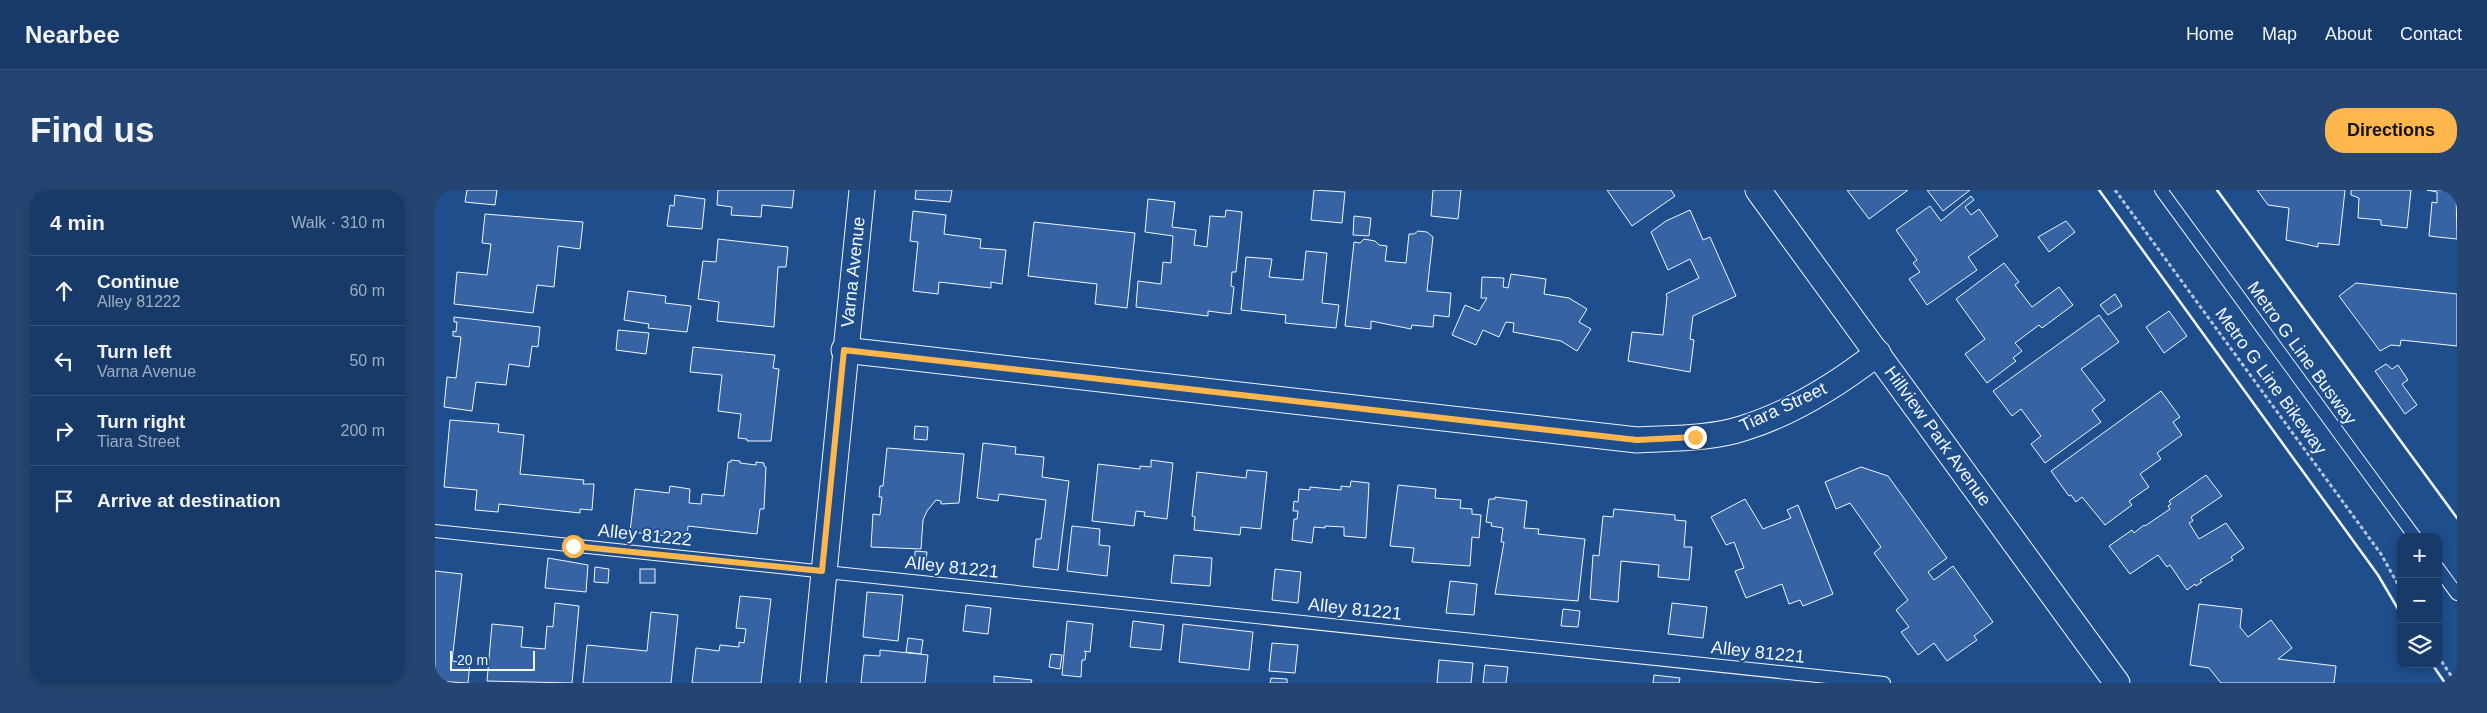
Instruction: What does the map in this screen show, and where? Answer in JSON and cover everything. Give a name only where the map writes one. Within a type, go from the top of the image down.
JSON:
[{"type":"street","name":"Varna Avenue","points":[[813,683],[822,571],[862,190]]},
{"type":"street","name":"Hillview Park Avenue","points":[[1758,190],[2117,683]]},
{"type":"street","name":"Tiara Street","points":[[844,350],[1637,440],[1695,437],[1743,429],[1789,409],[1845,378],[1878,353]]},
{"type":"lane","name":"Metro G Line Busway","points":[[2161,190],[2412,533]]},
{"type":"lane","name":"Alley 81222","points":[[435,531],[822,571]]},
{"type":"lane","name":"Alley 81221","points":[[822,571],[1884,683]]},
{"type":"lane","points":[[2442,573],[2457,594]]},
{"type":"path","name":"Metro G Line Bikeway","points":[[2115,190],[2381,554],[2397,583]]},
{"type":"path","points":[[2442,662],[2457,683]]},
{"type":"building","points":[[467,190],[497,190],[495,205],[465,202]]},
{"type":"building","points":[[718,190],[794,190],[792,208],[762,205],[761,217],[731,215],[732,207],[717,205]]},
{"type":"building","points":[[916,190],[952,190],[950,202],[915,199]]},
{"type":"building","points":[[1314,190],[1345,192],[1342,223],[1311,220]]},
{"type":"building","points":[[1433,190],[1461,190],[1458,219],[1431,216]]},
{"type":"building","points":[[1607,190],[1671,190],[1675,196],[1632,226]]},
{"type":"building","points":[[1847,190],[1908,190],[1869,219]]},
{"type":"building","points":[[1927,190],[1970,190],[1943,211]]},
{"type":"building","points":[[2257,190],[2345,190],[2339,245],[2318,243],[2318,247],[2286,240],[2289,208],[2268,205]]},
{"type":"building","points":[[2351,190],[2411,190],[2407,228],[2381,225],[2381,220],[2358,218],[2359,198],[2351,195]]},
{"type":"building","points":[[2427,190],[2456,190],[2457,239],[2429,236],[2432,202],[2437,203],[2437,192]]},
{"type":"building","points":[[675,195],[705,199],[702,229],[667,226],[670,205],[674,206]]},
{"type":"building","points":[[1971,196],[1974,200],[1965,207],[1971,215],[1979,209],[1998,236],[1968,257],[1977,270],[1927,305],[1909,279],[1920,272],[1913,263],[1917,260],[1896,230],[1930,206],[1941,221]]},
{"type":"building","points":[[1148,199],[1175,202],[1172,227],[1196,230],[1194,245],[1207,247],[1210,216],[1225,217],[1226,210],[1242,212],[1236,272],[1232,272],[1231,286],[1234,287],[1231,314],[1208,311],[1208,316],[1136,307],[1138,281],[1161,284],[1163,262],[1171,263],[1173,236],[1145,232]]},
{"type":"building","points":[[1690,210],[1703,240],[1710,237],[1736,296],[1693,316],[1690,339],[1694,340],[1690,372],[1628,361],[1632,332],[1663,335],[1666,294],[1699,278],[1690,259],[1668,270],[1651,232],[1666,221]]},
{"type":"building","points":[[913,211],[946,215],[944,234],[981,239],[980,248],[1006,250],[1002,284],[991,282],[991,288],[939,282],[938,294],[913,291],[918,242],[910,241]]},
{"type":"building","points":[[485,214],[583,222],[580,249],[558,246],[554,287],[537,285],[533,313],[454,304],[457,272],[487,275],[491,244],[482,243]]},
{"type":"building","points":[[1354,216],[1371,218],[1369,236],[1353,235]]},
{"type":"building","points":[[2066,221],[2075,232],[2049,252],[2038,237]]},
{"type":"building","points":[[1034,222],[1135,233],[1127,308],[1095,304],[1097,284],[1028,276]]},
{"type":"building","points":[[1418,231],[1427,232],[1433,237],[1427,291],[1451,293],[1449,317],[1434,315],[1433,327],[1412,325],[1411,329],[1371,321],[1371,329],[1345,326],[1354,242],[1360,243],[1364,239],[1375,241],[1379,245],[1387,246],[1385,261],[1406,263],[1409,234],[1414,234]]},
{"type":"building","points":[[718,239],[788,247],[786,267],[778,267],[774,327],[717,321],[719,302],[698,299],[703,261],[716,262]]},
{"type":"building","points":[[1306,251],[1327,253],[1322,303],[1339,305],[1336,328],[1285,323],[1286,315],[1241,310],[1246,257],[1272,259],[1269,277],[1303,280]]},
{"type":"building","points":[[2004,263],[2019,282],[2015,285],[2032,307],[2059,287],[2073,305],[2042,328],[2039,325],[2015,343],[2022,351],[2013,358],[2016,361],[1987,383],[1965,354],[1985,339],[1956,299]]},
{"type":"building","points":[[1511,274],[1546,279],[1544,294],[1569,298],[1587,309],[1579,322],[1591,329],[1577,351],[1561,341],[1513,332],[1514,323],[1506,322],[1499,337],[1483,330],[1476,345],[1452,335],[1465,305],[1479,311],[1487,298],[1481,298],[1482,277],[1504,278],[1503,287],[1508,288]]},
{"type":"building","points":[[2356,283],[2457,294],[2457,346],[2401,340],[2400,346],[2391,345],[2380,351],[2339,296]]},
{"type":"building","points":[[628,291],[666,296],[665,303],[691,306],[687,332],[648,328],[649,324],[624,320]]},
{"type":"building","points":[[2115,294],[2122,306],[2108,315],[2100,305]]},
{"type":"building","points":[[2169,311],[2187,336],[2164,353],[2146,327]]},
{"type":"building","points":[[2099,315],[2119,342],[2081,369],[2105,400],[2092,410],[2101,422],[2045,463],[2031,444],[2041,436],[2021,409],[2012,416],[1993,391]]},
{"type":"building","points":[[454,317],[540,327],[538,347],[532,346],[529,367],[509,364],[506,385],[476,382],[472,411],[444,407],[447,377],[456,378],[461,337],[453,336],[453,331],[456,332],[457,322],[454,322]]},
{"type":"building","points":[[618,330],[649,333],[646,354],[616,350]]},
{"type":"building","points":[[693,347],[775,355],[773,368],[779,369],[771,441],[747,441],[747,439],[738,438],[741,414],[718,411],[722,375],[690,372]]},
{"type":"building","points":[[2386,364],[2392,369],[2398,365],[2408,380],[2402,384],[2417,405],[2405,414],[2375,371]]},
{"type":"building","points":[[2161,391],[2180,417],[2173,422],[2182,435],[2157,453],[2161,459],[2140,474],[2149,487],[2129,501],[2132,505],[2105,525],[2082,497],[2076,502],[2071,495],[2069,496],[2051,471]]},
{"type":"building","points":[[450,420],[499,424],[498,432],[524,435],[520,474],[584,480],[583,484],[594,484],[592,510],[580,509],[580,513],[499,504],[498,512],[475,510],[477,490],[444,487]]},
{"type":"building","points":[[915,426],[928,427],[927,440],[914,439]]},
{"type":"building","points":[[983,443],[1016,447],[1015,454],[1044,457],[1042,477],[1069,481],[1058,570],[1033,567],[1036,539],[1041,539],[1046,500],[999,494],[998,501],[977,498]]},
{"type":"building","points":[[887,448],[964,454],[959,503],[941,504],[941,501],[936,500],[927,511],[923,520],[921,549],[871,547],[873,514],[880,515],[882,497],[879,497],[880,486],[883,486]]},
{"type":"building","points":[[731,460],[756,465],[756,462],[764,463],[766,467],[764,509],[760,509],[757,534],[688,526],[687,538],[630,532],[635,489],[669,493],[670,486],[690,489],[689,503],[701,504],[702,494],[724,496],[728,462],[731,462]]},
{"type":"building","points":[[1151,460],[1173,463],[1167,519],[1144,516],[1145,512],[1136,511],[1134,526],[1092,521],[1098,464],[1140,469],[1140,466],[1151,467]]},
{"type":"building","points":[[1861,467],[1888,476],[1947,558],[1928,572],[1934,580],[1953,566],[1993,622],[1974,636],[1977,640],[1947,661],[1934,643],[1918,655],[1901,632],[1909,627],[1896,610],[1908,600],[1874,553],[1881,547],[1850,503],[1836,509],[1825,482]]},
{"type":"building","points":[[1247,470],[1267,472],[1261,529],[1241,527],[1240,535],[1194,530],[1195,517],[1192,516],[1197,472],[1246,478]]},
{"type":"building","points":[[2206,475],[2222,496],[2191,517],[2193,521],[2189,523],[2199,539],[2226,523],[2244,548],[2231,557],[2233,560],[2200,580],[2202,582],[2196,586],[2195,584],[2187,590],[2170,565],[2167,567],[2158,555],[2130,574],[2109,546],[2132,530],[2134,533],[2170,509],[2168,506],[2171,504],[2169,501]]},
{"type":"building","points":[[1351,481],[1369,483],[1366,538],[1344,536],[1344,527],[1325,526],[1325,528],[1314,527],[1312,543],[1292,540],[1294,519],[1297,519],[1298,511],[1293,511],[1294,501],[1298,502],[1299,489],[1310,490],[1310,487],[1341,490],[1341,486],[1350,487]]},
{"type":"building","points":[[1398,485],[1436,489],[1435,498],[1461,500],[1460,508],[1472,509],[1472,514],[1481,515],[1479,538],[1472,537],[1470,566],[1412,562],[1414,548],[1390,546]]},
{"type":"building","points":[[1495,497],[1527,501],[1524,528],[1539,529],[1538,534],[1585,539],[1578,601],[1495,594],[1504,542],[1501,542],[1503,528],[1491,526],[1492,523],[1486,522],[1489,499],[1495,499]]},
{"type":"building","points":[[1745,499],[1763,529],[1791,518],[1787,510],[1798,505],[1833,594],[1803,606],[1800,600],[1789,604],[1782,584],[1746,598],[1735,571],[1744,568],[1734,542],[1726,545],[1711,517]]},
{"type":"building","points":[[1614,509],[1675,515],[1675,520],[1686,521],[1684,547],[1692,547],[1689,580],[1658,577],[1659,565],[1621,561],[1618,602],[1590,599],[1593,555],[1599,556],[1603,516],[1613,517]]},
{"type":"building","points":[[1072,526],[1100,529],[1099,545],[1110,546],[1107,576],[1067,571]]},
{"type":"building","points":[[915,551],[927,552],[925,569],[914,568]]},
{"type":"building","points":[[1174,555],[1212,558],[1210,586],[1171,583]]},
{"type":"building","points":[[548,558],[588,565],[586,592],[545,588]]},
{"type":"building","points":[[595,567],[609,569],[608,583],[594,582]]},
{"type":"building","points":[[640,569],[655,569],[655,583],[640,583]]},
{"type":"building","points":[[1275,569],[1301,572],[1298,603],[1272,600]]},
{"type":"building","points":[[435,571],[462,574],[452,661],[470,663],[468,683],[435,681]]},
{"type":"building","points":[[1450,581],[1477,584],[1474,615],[1446,613]]},
{"type":"building","points":[[867,592],[903,595],[898,641],[863,637]]},
{"type":"building","points":[[740,596],[771,599],[761,683],[692,683],[696,648],[719,651],[720,645],[739,647],[739,642],[744,643],[746,629],[736,628]]},
{"type":"building","points":[[555,603],[579,606],[572,683],[487,681],[492,624],[523,627],[521,647],[545,649],[547,626],[553,627]]},
{"type":"building","points":[[1672,603],[1707,607],[1703,638],[1668,634]]},
{"type":"building","points":[[2199,604],[2242,609],[2240,627],[2248,637],[2271,620],[2292,648],[2278,659],[2336,666],[2334,683],[2221,683],[2209,668],[2190,665]]},
{"type":"building","points":[[966,605],[991,608],[988,634],[963,631]]},
{"type":"building","points":[[1563,609],[1580,611],[1578,627],[1561,626]]},
{"type":"building","points":[[651,612],[678,615],[671,683],[583,683],[587,645],[647,651]]},
{"type":"building","points":[[1067,621],[1093,624],[1090,652],[1084,651],[1086,653],[1085,660],[1082,660],[1081,677],[1062,675]]},
{"type":"building","points":[[1133,621],[1164,625],[1161,650],[1130,647]]},
{"type":"building","points":[[1183,624],[1253,632],[1249,670],[1179,662]]},
{"type":"building","points":[[908,638],[923,640],[921,654],[906,652]]},
{"type":"building","points":[[1272,643],[1298,645],[1295,673],[1269,671]]},
{"type":"building","points":[[880,650],[928,655],[925,683],[861,683],[864,655],[880,656]]},
{"type":"building","points":[[1051,654],[1062,655],[1060,669],[1049,667]]},
{"type":"building","points":[[1439,660],[1473,663],[1471,683],[1437,683]]},
{"type":"building","points":[[1485,665],[1508,667],[1506,683],[1483,683]]},
{"type":"building","points":[[1654,675],[1680,678],[1679,683],[1653,683]]},
{"type":"building","points":[[994,676],[1032,680],[1031,683],[994,683]]},
{"type":"building","points":[[1271,678],[1287,679],[1287,683],[1270,683]]},
{"type":"wall","points":[[2099,190],[2378,575],[2397,607]]},
{"type":"wall","points":[[2217,190],[2457,518]]},
{"type":"wall","points":[[2435,668],[2445,683]]},
{"type":"route","points":[[573,546],[822,571],[844,350],[1637,440],[1695,437]]}]
